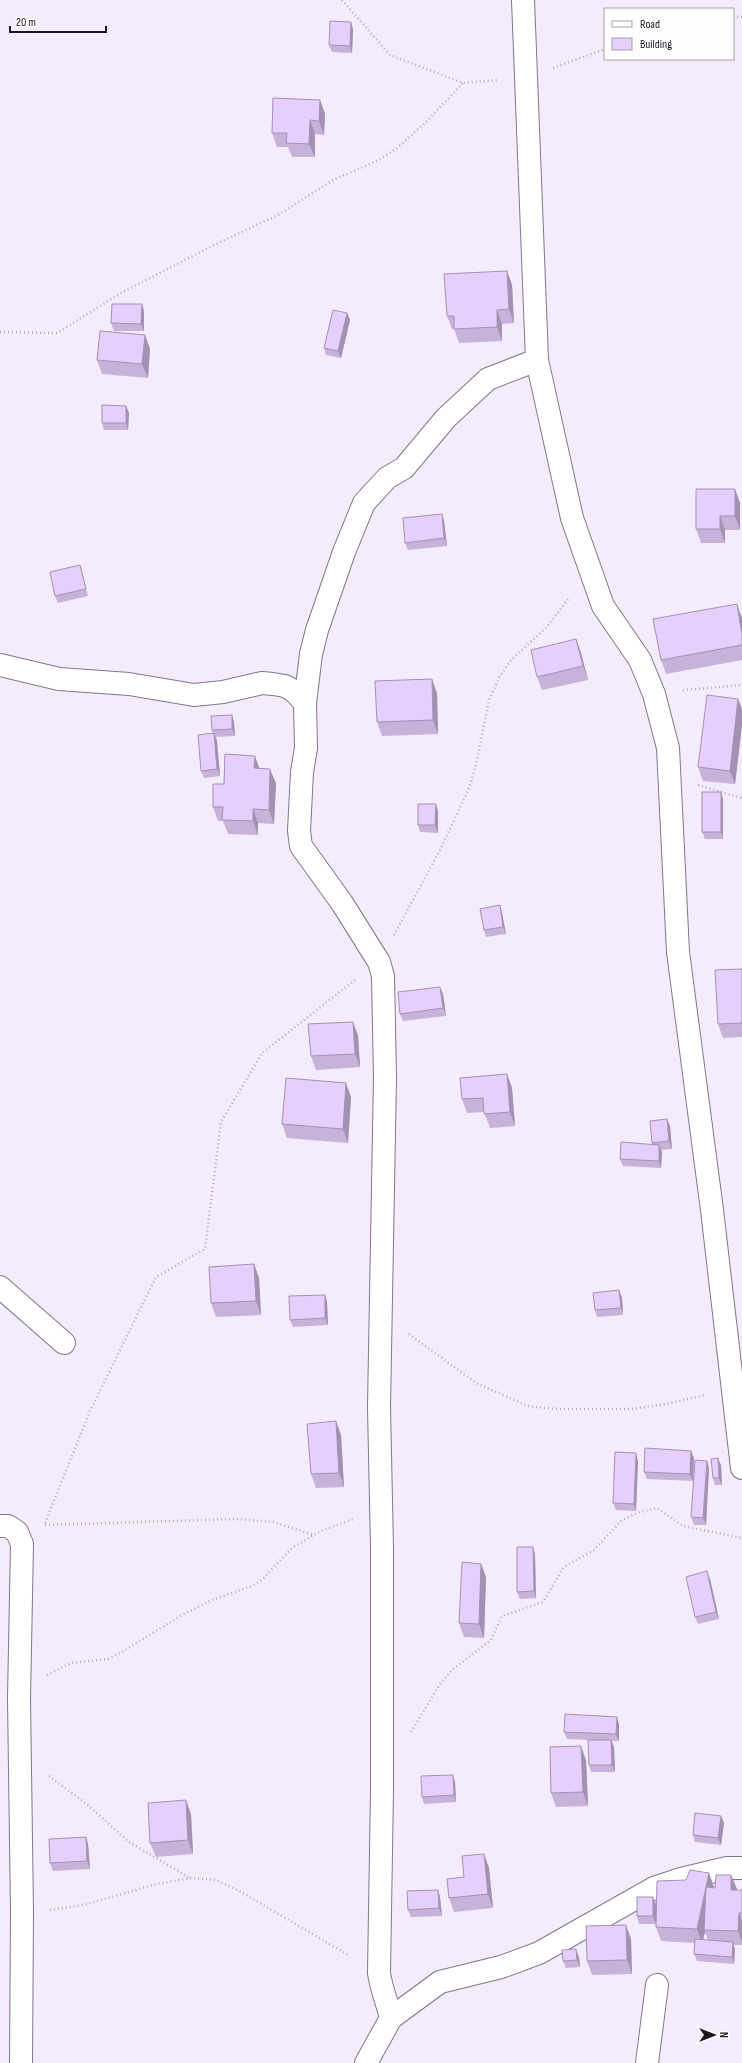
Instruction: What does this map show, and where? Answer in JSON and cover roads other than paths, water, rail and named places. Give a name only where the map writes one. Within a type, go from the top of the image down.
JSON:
[{"type":"street","points":[[524,0],[537,360],[572,518],[603,606],[640,660],[654,694],[668,748],[678,952],[712,1210],[742,1468]]},
{"type":"street","points":[[391,2018],[378,1973],[382,1790],[378,1407],[381,1310],[385,1006],[383,976],[378,962],[342,903],[301,846],[298,831],[302,772],[306,748],[305,703],[311,654],[317,630],[344,552],[364,503],[386,478],[404,468],[446,418],[488,379],[537,360]]},
{"type":"street","points":[[0,665],[59,679],[129,684],[194,695],[223,692],[262,683],[273,684],[285,686],[294,691],[305,703]]},
{"type":"street","points":[[0,1287],[64,1342]]},
{"type":"street","points":[[0,1526],[8,1526],[17,1532],[22,1544],[19,1699],[22,1911],[21,2063]]},
{"type":"street","points":[[366,2063],[391,2018],[440,1982],[501,1967],[539,1953],[654,1888],[696,1875],[728,1868],[742,1868]]},
{"type":"street","points":[[647,2063],[657,1985]]}]
